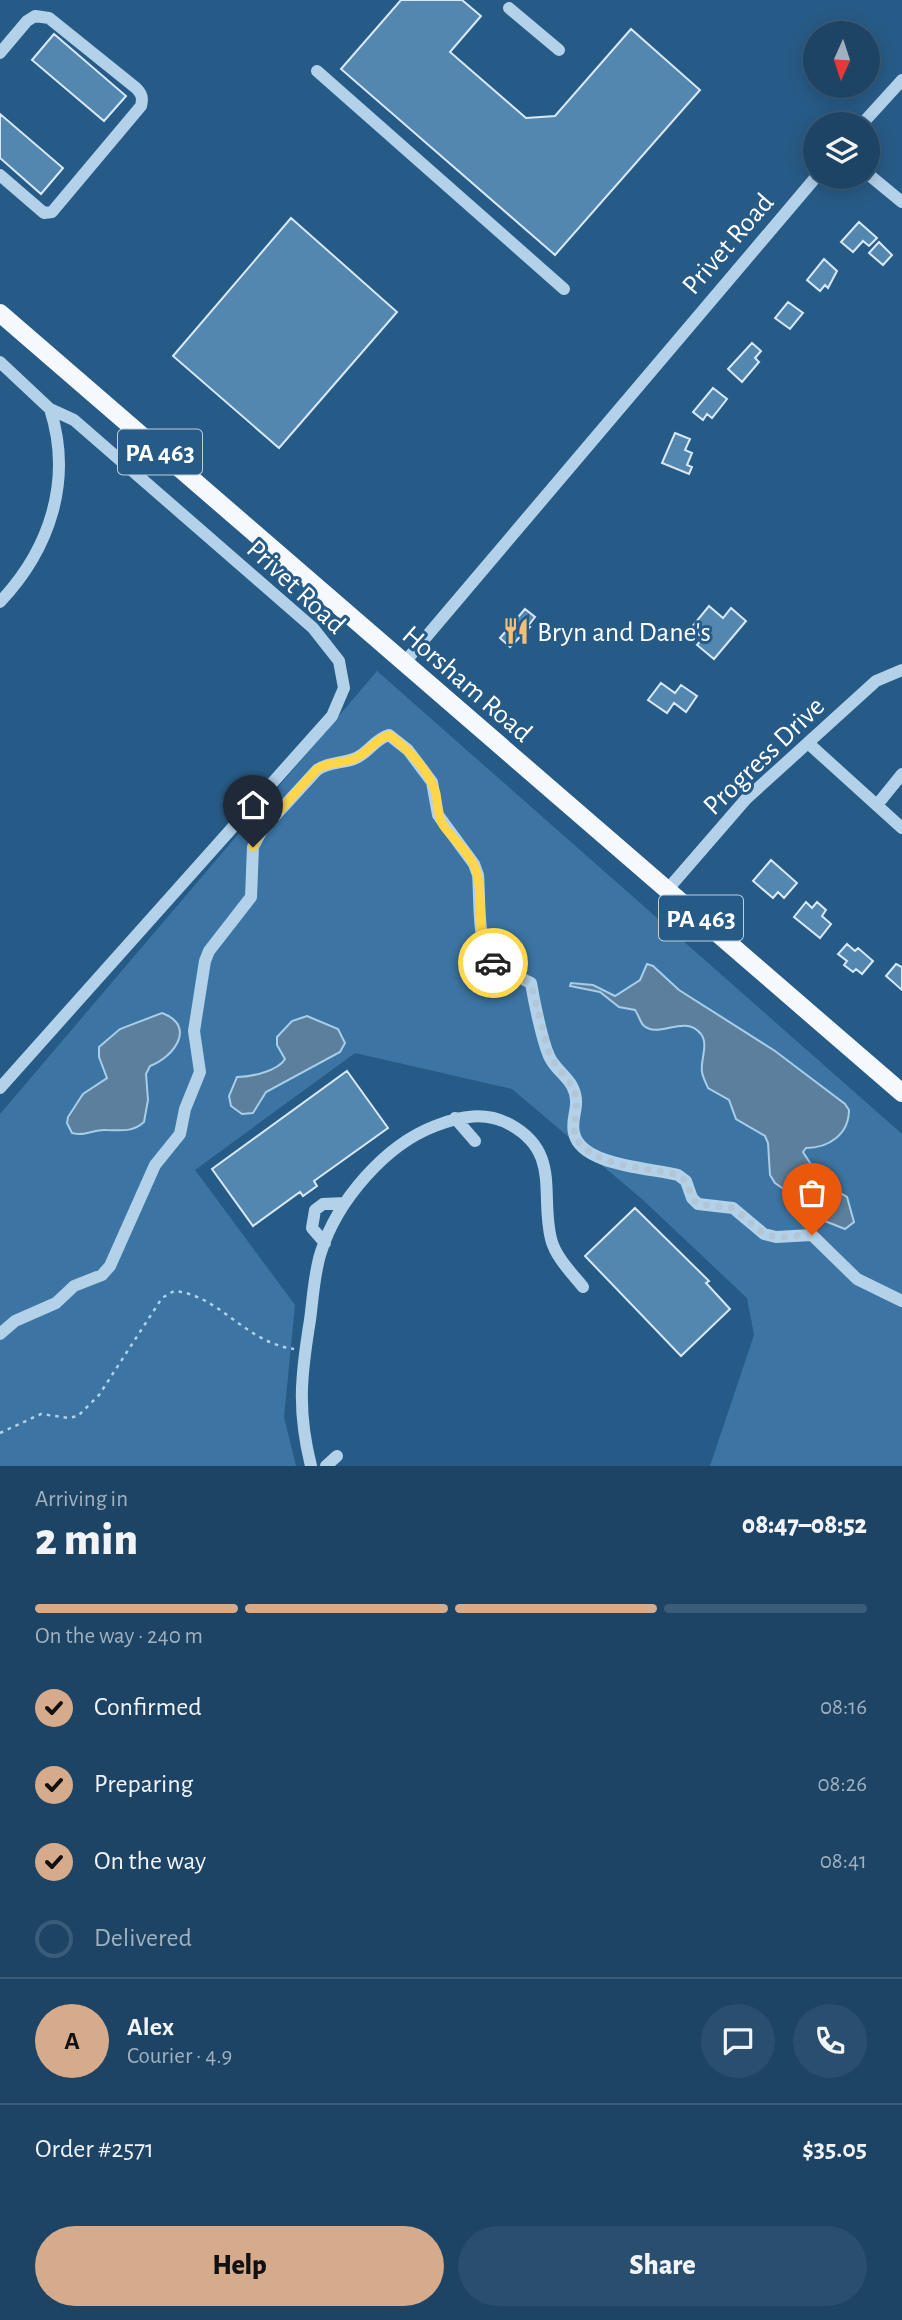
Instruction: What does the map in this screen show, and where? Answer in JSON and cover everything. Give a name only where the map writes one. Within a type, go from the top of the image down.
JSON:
[{"type":"main road","name":"Horsham Road","points":[[0,313],[902,1093]]},
{"type":"street","points":[[509,8],[559,50]]},
{"type":"street","points":[[0,53],[34,16],[49,18],[136,88],[142,94],[143,100],[141,106],[52,212],[44,213],[0,175]]},
{"type":"street","points":[[317,71],[564,289]]},
{"type":"street","points":[[873,112],[902,80]]},
{"type":"street","points":[[880,184],[902,202]]},
{"type":"street","name":"Privet Road","points":[[404,663],[806,189]]},
{"type":"street","name":"Privet Road","points":[[0,362],[50,409],[74,420],[313,628],[339,661],[344,688],[332,716],[0,1088]]},
{"type":"street","points":[[0,603],[22,577],[32,560],[60,486],[60,449],[50,409]]},
{"type":"street","name":"Progress Drive","points":[[668,889],[746,799],[876,681],[902,670]]},
{"type":"street","points":[[0,1334],[15,1321],[56,1303],[74,1286],[102,1275],[110,1266],[155,1166],[180,1134],[200,1072],[194,1031],[205,961],[209,951],[251,897],[253,847],[262,830],[317,769],[328,763],[356,758],[381,737],[389,735],[408,750],[432,782],[438,816],[474,864],[478,875],[484,944],[488,957],[502,969],[531,984],[550,1057],[573,1087],[577,1099],[573,1126],[579,1144],[588,1152],[617,1163],[678,1175],[686,1181],[692,1198],[698,1204],[733,1208],[764,1234],[776,1237],[812,1235],[857,1279],[902,1301]]},
{"type":"street","points":[[808,743],[902,828]]},
{"type":"street","points":[[877,805],[902,774]]},
{"type":"street","points":[[311,1466],[302,1430],[301,1375],[321,1251],[345,1203],[373,1167],[414,1134],[454,1118],[481,1116],[510,1125],[532,1142],[546,1168],[551,1239],[562,1262],[583,1286]]},
{"type":"street","points":[[454,1118],[475,1141]]},
{"type":"street","points":[[325,1242],[312,1227],[315,1210],[323,1204],[345,1203]]},
{"type":"street","points":[[326,1466],[337,1456]]},
{"type":"path","points":[[0,1433],[41,1414],[68,1418],[87,1410],[162,1298],[174,1291],[194,1295],[209,1303],[262,1340],[305,1350]]},
{"type":"shaded area","points":[[377,671],[902,1134],[902,1466],[710,1466],[754,1335],[747,1298],[643,1200],[512,1089],[355,1053],[195,1170],[295,1305],[284,1417],[296,1466],[0,1466],[0,1114]]},
{"type":"shaded area","points":[[647,964],[653,966],[679,990],[775,1051],[845,1104],[849,1110],[848,1119],[841,1133],[830,1142],[806,1148],[803,1152],[823,1183],[847,1197],[854,1222],[845,1229],[812,1216],[795,1197],[775,1183],[770,1175],[765,1136],[736,1119],[729,1100],[708,1088],[702,1072],[704,1043],[701,1034],[687,1026],[649,1029],[643,1025],[635,1010],[619,1007],[600,992],[570,986],[571,983],[593,985],[615,996],[640,980]]},
{"type":"shaded area","points":[[162,1013],[173,1019],[180,1033],[174,1049],[150,1066],[146,1074],[148,1100],[144,1122],[126,1130],[72,1133],[67,1123],[68,1117],[83,1094],[107,1078],[99,1057],[99,1047],[120,1029]]},
{"type":"shaded area","points":[[307,1016],[338,1029],[345,1043],[340,1052],[266,1092],[253,1113],[242,1114],[231,1106],[229,1096],[237,1077],[264,1072],[282,1063],[285,1059],[277,1045],[277,1037],[292,1021]]},
{"type":"building","points":[[401,0],[462,0],[481,16],[450,52],[526,118],[555,116],[631,29],[700,90],[555,255],[341,69]]},
{"type":"building","points":[[54,34],[126,96],[104,121],[32,60]]},
{"type":"building","points":[[0,114],[63,168],[41,194],[0,158]]},
{"type":"building","points":[[291,218],[397,312],[279,448],[173,356]]},
{"type":"building","points":[[859,222],[877,238],[869,246],[863,241],[853,252],[841,242]]},
{"type":"building","points":[[879,242],[892,255],[883,265],[869,253]]},
{"type":"building","points":[[824,259],[837,271],[828,288],[825,285],[820,291],[807,280]]},
{"type":"building","points":[[788,302],[803,313],[790,329],[775,318]]},
{"type":"building","points":[[752,343],[761,351],[755,358],[759,362],[742,382],[728,369]]},
{"type":"building","points":[[713,388],[727,399],[712,418],[707,414],[703,420],[693,412]]},
{"type":"building","points":[[675,433],[690,439],[685,450],[692,453],[687,465],[692,467],[689,474],[662,463]]},
{"type":"building","points":[[709,606],[723,618],[731,608],[746,621],[714,659],[697,645],[703,638],[691,628]]},
{"type":"building","name":"Bryn and Dane's","points":[[525,609],[535,617],[528,626],[530,627],[510,647],[500,638]]},
{"type":"building","points":[[661,683],[675,693],[681,685],[697,696],[686,712],[674,703],[667,713],[648,700]]},
{"type":"building","points":[[771,860],[797,883],[784,898],[778,892],[773,898],[753,881]]},
{"type":"building","points":[[806,902],[812,908],[817,902],[826,910],[822,916],[831,924],[820,938],[794,917]]},
{"type":"building","points":[[847,944],[855,951],[858,948],[873,961],[862,974],[856,969],[853,972],[844,965],[847,961],[838,954]]},
{"type":"building","points":[[896,964],[902,967],[902,990],[886,976]]},
{"type":"building","points":[[347,1071],[388,1128],[314,1181],[317,1186],[303,1196],[300,1192],[253,1226],[212,1169]]},
{"type":"building","points":[[635,1208],[709,1281],[706,1283],[730,1309],[681,1356],[585,1256]]},
{"type":"way so far","points":[[493,963],[531,984],[550,1057],[573,1087],[577,1099],[574,1135],[588,1152],[617,1163],[678,1175],[686,1181],[692,1198],[698,1204],[733,1208],[764,1234],[776,1237],[812,1235]]},
{"type":"place","name":"Bryn and Dane's","points":[[516,631]]},
{"type":"route","points":[[253,847],[262,830],[317,769],[328,763],[356,758],[381,737],[389,735],[408,750],[432,782],[438,816],[474,864],[480,888],[484,944],[493,963]]}]
